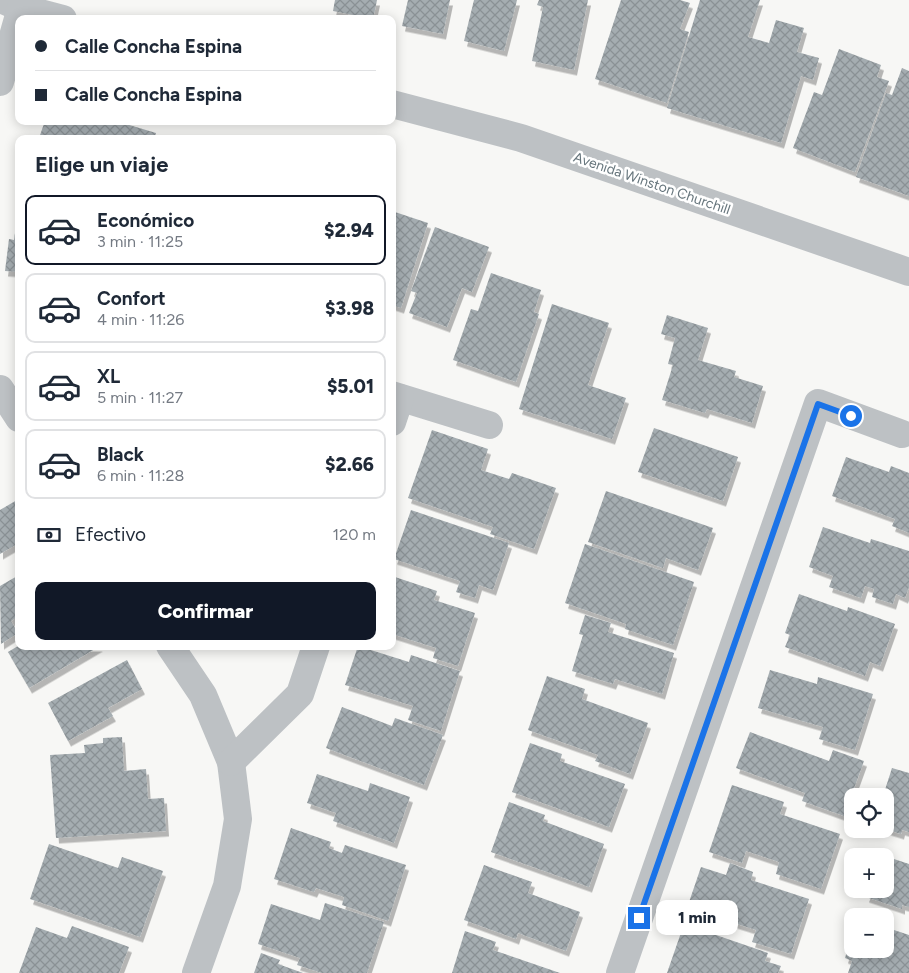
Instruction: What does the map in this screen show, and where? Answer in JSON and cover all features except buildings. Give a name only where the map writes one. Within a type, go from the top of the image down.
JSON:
[{"type":"street","points":[[0,82],[12,4],[49,15]]},
{"type":"street","name":"Avenida Winston Churchill","points":[[396,105],[521,138],[909,272]]},
{"type":"street","points":[[0,389],[15,412]]},
{"type":"street","points":[[620,973],[818,404],[902,434]]},
{"type":"street","points":[[396,405],[489,424]]},
{"type":"street","points":[[173,650],[203,695],[231,762],[238,819],[228,886],[196,973]]},
{"type":"street","points":[[231,762],[300,694],[315,650]]},
{"type":"route","points":[[639,918],[818,404],[851,416]]}]
